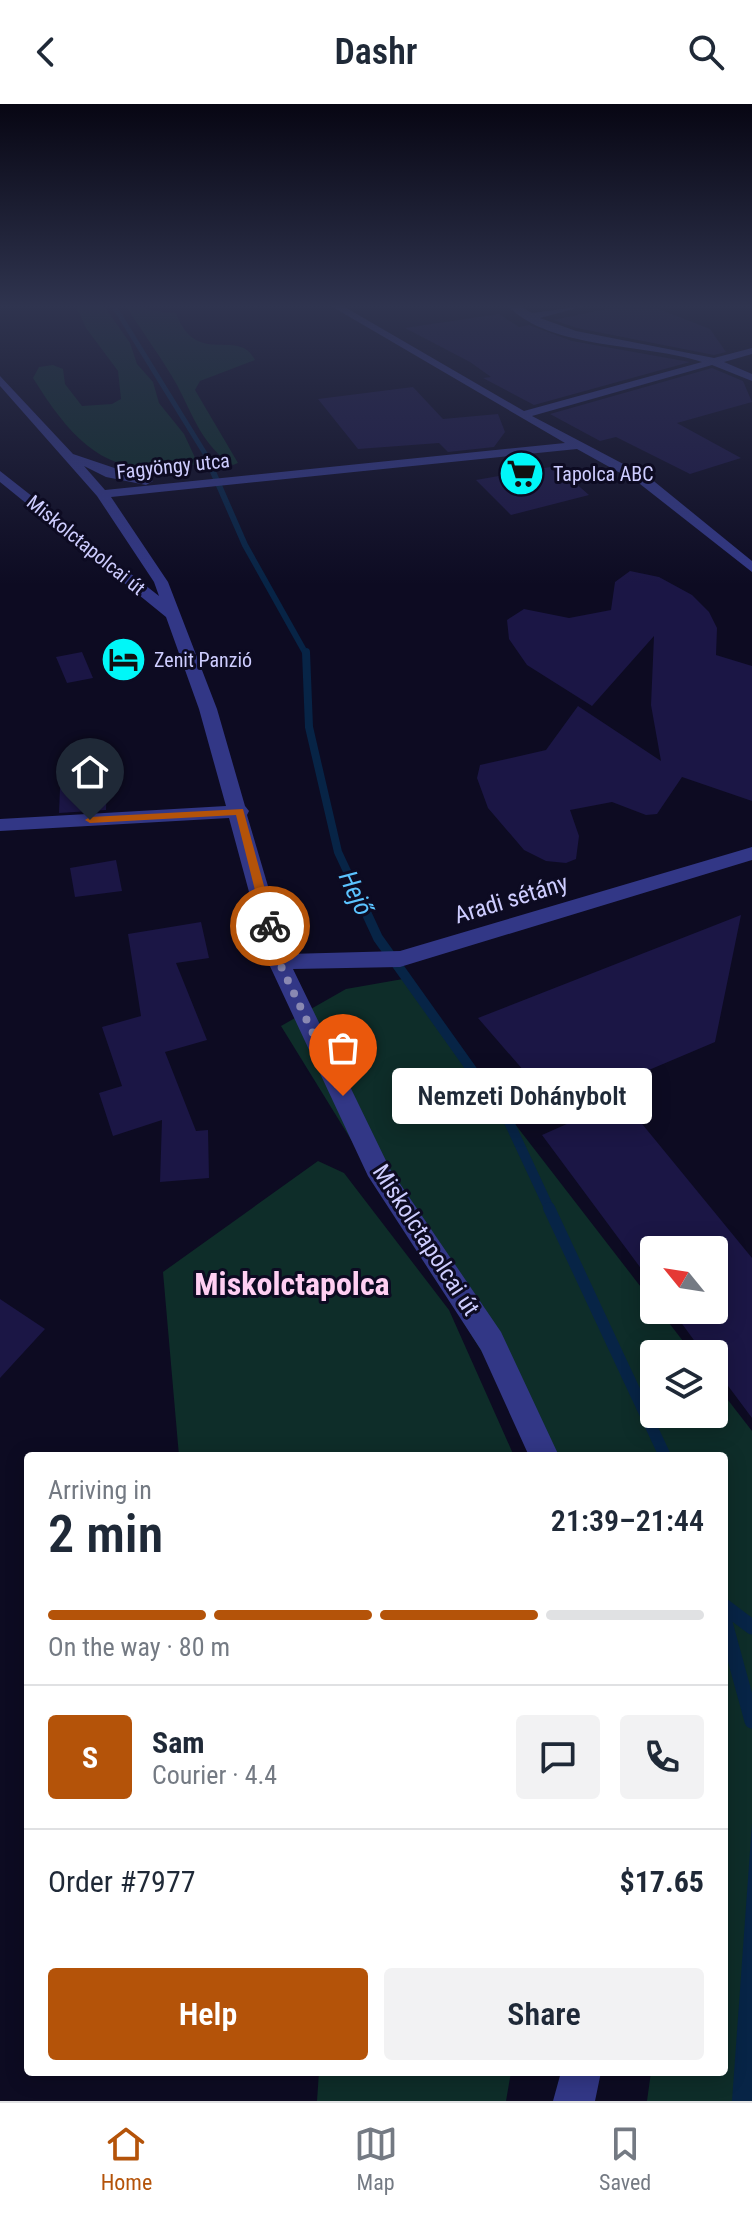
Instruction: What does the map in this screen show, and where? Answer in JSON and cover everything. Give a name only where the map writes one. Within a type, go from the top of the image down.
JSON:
[{"type":"street","name":"Miskolctapolcai út","points":[[18,399],[102,494],[131,514],[161,582],[208,709],[240,811],[279,962],[381,1176],[491,1341],[542,1452]]},
{"type":"street","points":[[495,399],[583,445],[670,498],[752,568]]},
{"type":"street","points":[[522,415],[577,399]]},
{"type":"street","name":"Fagyöngy utca","points":[[102,494],[583,445]]},
{"type":"street","points":[[60,448],[111,474],[192,484]]},
{"type":"street","name":"Miskolctapolcai út","points":[[0,475],[172,615]]},
{"type":"street","points":[[131,514],[161,492],[192,484]]},
{"type":"street","points":[[0,825],[240,811]]},
{"type":"street","name":"Aradi sétány","points":[[279,962],[411,956],[752,853]]},
{"type":"street","points":[[574,2101],[580,2076]]},
{"type":"green space","points":[[47,399],[77,399],[82,406],[112,404],[121,399],[158,399],[184,434],[198,464],[168,469],[119,463],[81,441]]},
{"type":"green space","points":[[184,399],[200,399],[238,463],[233,465],[213,449]]},
{"type":"green space","points":[[403,979],[640,1286],[640,1324],[670,1324],[682,1340],[640,1340],[640,1428],[728,1428],[728,1400],[752,1431],[752,2101],[647,2101],[650,2076],[728,2076],[728,1452],[544,1452],[281,1026],[346,989]]},
{"type":"green space","points":[[318,1161],[344,1173],[449,1310],[512,1452],[179,1452],[163,1272]]},
{"type":"green space","points":[[319,2076],[510,2076],[506,2101],[317,2101]]},
{"type":"water","points":[[752,1823],[752,2101],[732,2101]]},
{"type":"building","points":[[318,399],[424,399],[443,419],[498,414],[505,432],[494,447],[448,452],[439,443],[358,449]]},
{"type":"building","points":[[523,399],[555,399],[534,405]]},
{"type":"building","points":[[602,399],[751,399],[752,402],[677,423],[741,458],[690,474],[616,437],[600,441],[550,414]]},
{"type":"building","points":[[556,466],[589,495],[511,515],[476,480]]},
{"type":"building","points":[[630,571],[659,577],[692,595],[709,612],[717,628],[716,655],[752,666],[752,801],[682,777],[657,814],[646,815],[612,802],[570,810],[579,836],[576,859],[566,863],[546,861],[524,850],[488,808],[477,778],[480,765],[546,750],[578,706],[661,761],[651,705],[654,636],[592,706],[527,665],[509,639],[507,620],[524,609],[569,618],[611,610],[615,582]]},
{"type":"building","points":[[82,652],[93,678],[67,683],[56,657]]},
{"type":"building","points":[[107,784],[106,810],[59,813],[60,788]]},
{"type":"building","points":[[116,860],[122,891],[75,897],[70,868]]},
{"type":"building","points":[[741,915],[715,1042],[611,1086],[752,1258],[752,1418],[728,1386],[728,1340],[694,1340],[682,1324],[728,1324],[728,1236],[640,1236],[640,1267],[542,1135],[569,1123],[478,1018]]},
{"type":"building","points":[[201,922],[209,958],[176,963],[207,1040],[165,1052],[196,1131],[208,1130],[209,1178],[160,1182],[162,1120],[113,1136],[99,1093],[122,1086],[102,1027],[141,1016],[128,934]]},
{"type":"building","points":[[0,1299],[45,1329],[0,1378]]},
{"type":"waterway","name":"Hejő","points":[[171,399],[209,460]]},
{"type":"waterway","name":"Hejő","points":[[207,458],[245,545],[306,654]]},
{"type":"waterway","name":"Hejő","points":[[306,652],[309,727],[338,852],[360,899]]},
{"type":"waterway","name":"Hejő","points":[[359,897],[378,938],[509,1122],[550,1210]]},
{"type":"waterway","name":"Hejő","points":[[549,1208],[663,1452]]},
{"type":"waterway","name":"Hejő","points":[[728,1609],[752,1627]]},
{"type":"waterway","points":[[728,1634],[752,1721]]},
{"type":"way so far","points":[[270,926],[279,962],[343,1096]]},
{"type":"place","name":"Tapolca ABC","points":[[522,474]]},
{"type":"place","name":"Zenit Panzió","points":[[123,660]]},
{"type":"place","name":"Nemzeti Dohánybolt","points":[[343,1096]]},
{"type":"district","name":"Miskolctapolca","points":[[292,1284]]},
{"type":"route","points":[[90,820],[240,811],[270,926]]}]
